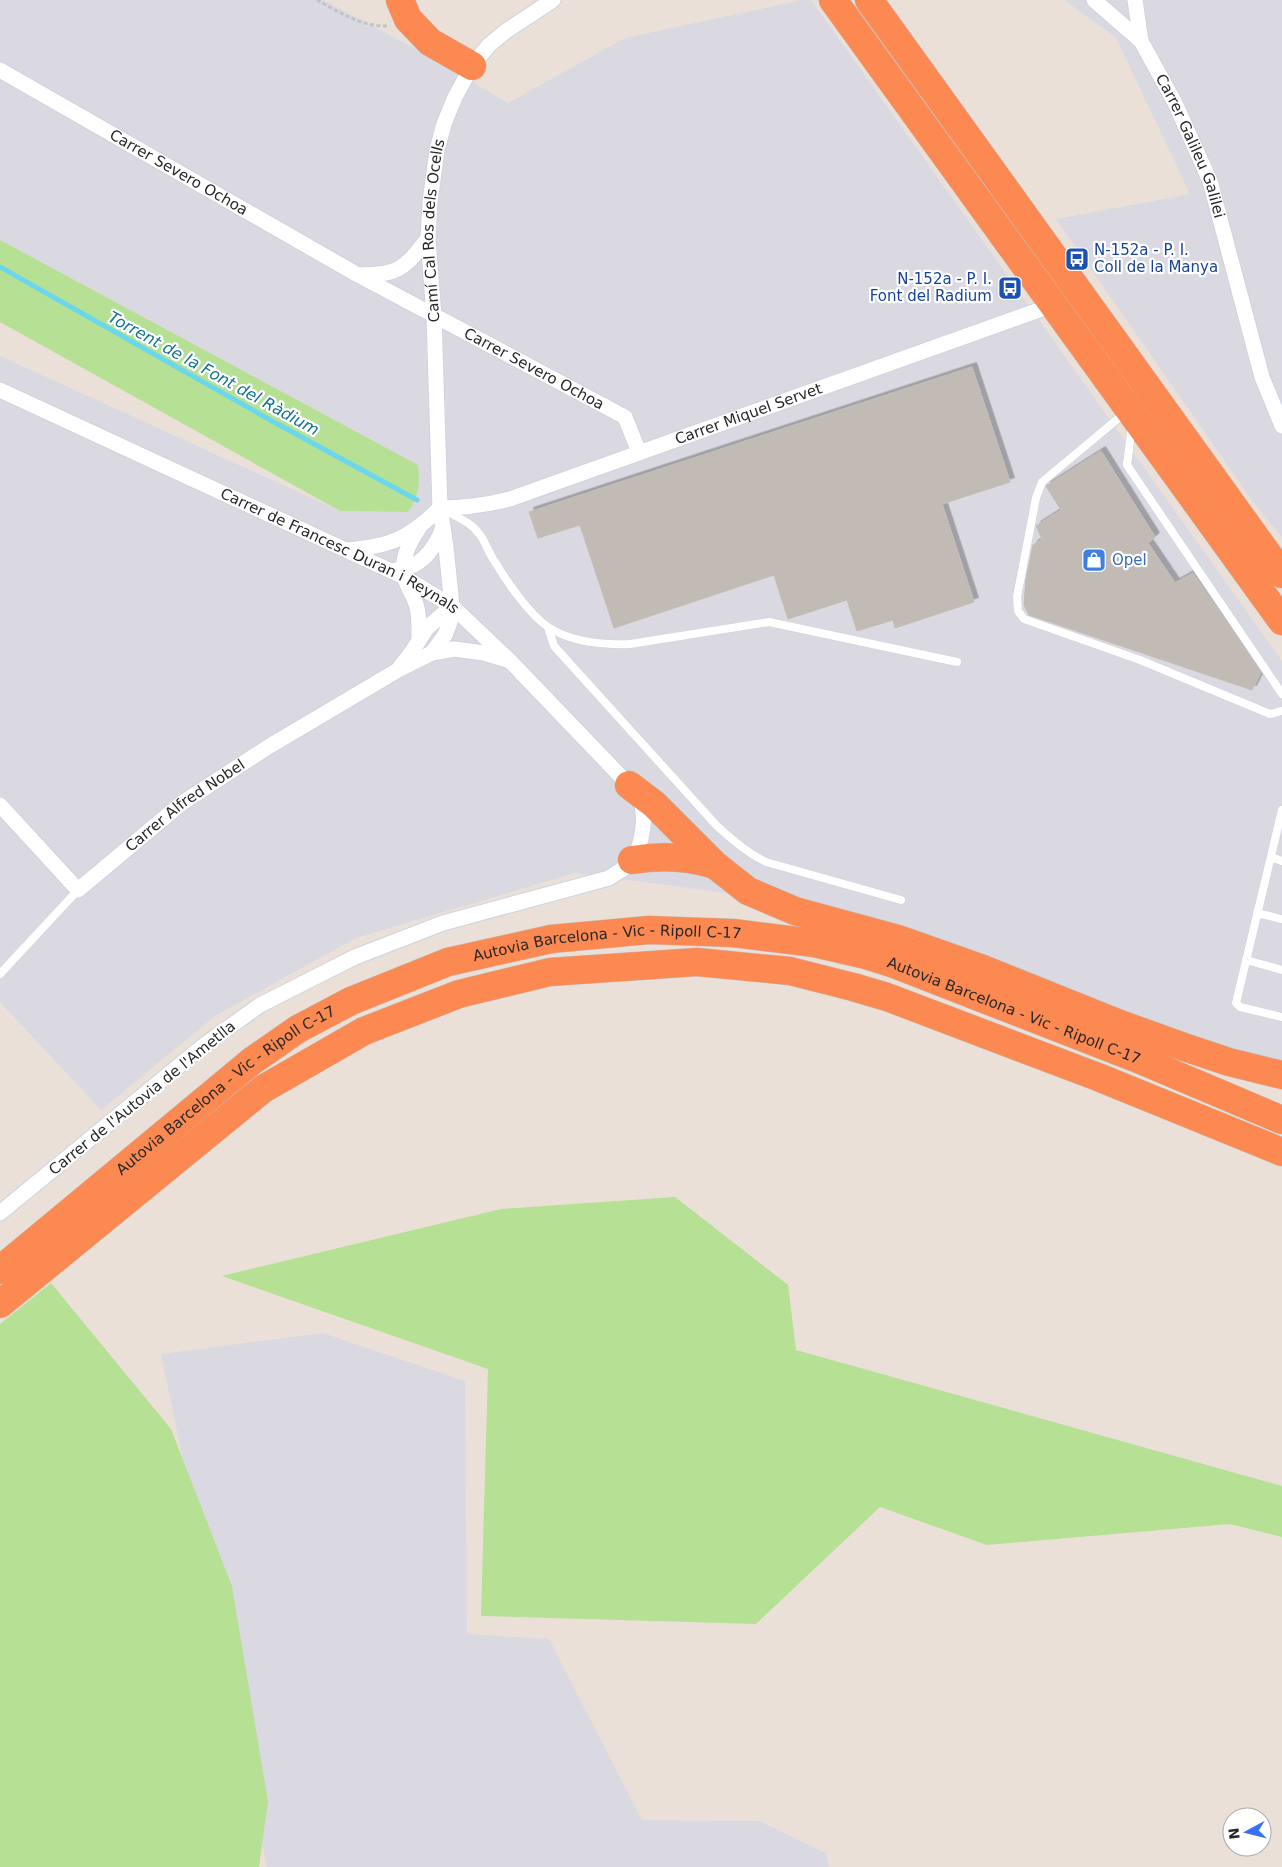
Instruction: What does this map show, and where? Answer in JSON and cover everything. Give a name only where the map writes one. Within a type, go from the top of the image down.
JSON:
[{"type":"highway","points":[[833,0],[1282,621]]},
{"type":"highway","points":[[869,0],[1273,557],[1282,574]]},
{"type":"highway","points":[[404,9],[430,42],[472,66]]},
{"type":"highway","points":[[629,785],[654,804],[715,866],[748,891],[795,911],[898,938],[1184,1047],[1229,1062],[1282,1075]]},
{"type":"highway","points":[[632,860],[669,856],[698,860],[715,866]]},
{"type":"highway","name":"Autovia Barcelona - Vic - Ripoll C-17","points":[[0,1270],[252,1061],[298,1029],[351,1001],[448,962],[551,939],[649,930],[733,933],[814,943],[862,954],[894,964],[1143,1062],[1282,1120]]},
{"type":"highway","name":"Autovia Barcelona - Vic - Ripoll C-17","points":[[0,1304],[263,1089],[364,1031],[459,994],[550,972],[697,962],[790,971],[853,986],[1098,1077],[1282,1152]]},
{"type":"highway","points":[[1236,1101],[1275,1104],[1282,1107]]},
{"type":"highway","points":[[0,1252],[74,1191],[142,1151]]},
{"type":"street","name":"Camí Cal Ros dels Ocells","points":[[452,606],[440,508],[434,316],[428,238],[433,174],[444,124],[455,97],[472,66],[489,45],[506,31],[553,0]]},
{"type":"street","name":"Carrer Galileu Galilei","points":[[1094,0],[1141,41]]},
{"type":"street","name":"Carrer Galileu Galilei","points":[[1134,0],[1141,41],[1175,102],[1210,181],[1262,377],[1282,426]]},
{"type":"street","name":"Carrer Severo Ochoa","points":[[0,70],[358,276],[625,417],[640,452]]},
{"type":"street","points":[[358,276],[383,275],[395,271],[406,265],[428,238]]},
{"type":"street","name":"Carrer Miquel Servet","points":[[440,508],[469,508],[489,504],[1053,305]]},
{"type":"street","name":"Carrer de Francesc Duran i Reynals","points":[[0,390],[345,550],[400,572],[452,606],[510,662],[629,785]]},
{"type":"street","points":[[345,550],[388,544],[402,538],[419,528],[440,508]]},
{"type":"street","points":[[400,572],[423,560],[438,539],[443,527]]},
{"type":"street","points":[[419,528],[408,548],[400,572],[416,602],[419,639]]},
{"type":"street","name":"Carrer Alfred Nobel","points":[[398,670],[432,622],[452,606]]},
{"type":"street","name":"Carrer Alfred Nobel","points":[[432,653],[445,635],[450,622],[452,606]]},
{"type":"street","name":"Carrer Alfred Nobel","points":[[78,890],[182,803],[268,747],[398,670],[432,653],[454,650],[484,653],[510,662]]},
{"type":"street","points":[[629,785],[639,798],[644,822],[638,849],[632,860]]},
{"type":"street","points":[[0,805],[78,890]]},
{"type":"street","name":"Carrer de l'Autovia de l'Ametlla","points":[[0,1213],[203,1046],[260,1005],[355,957],[443,923],[608,878],[624,869],[632,860]]},
{"type":"lane","points":[[1131,412],[1127,465],[1282,694]]},
{"type":"lane","points":[[1131,412],[1042,482],[1036,498],[1017,597],[1018,611],[1024,619],[1140,660],[1270,714],[1282,711]]},
{"type":"lane","points":[[440,508],[470,523],[476,529],[492,558],[522,599],[548,627],[561,634],[588,642],[630,644],[769,622],[957,662]]},
{"type":"lane","points":[[548,627],[554,646],[718,826],[740,847],[766,862],[901,900]]},
{"type":"lane","points":[[1282,810],[1236,1003],[1240,1007],[1282,1017]]},
{"type":"lane","points":[[1271,857],[1282,861]]},
{"type":"lane","points":[[0,974],[78,890]]},
{"type":"lane","points":[[1257,913],[1282,919]]},
{"type":"lane","points":[[1246,960],[1282,970]]},
{"type":"path","points":[[317,0],[352,18],[374,25],[393,25],[404,9]]},
{"type":"shaded area","points":[[0,0],[324,0],[420,51],[508,103],[625,38],[802,0],[811,0],[1282,661],[1282,1064],[1268,1062],[780,900],[575,873],[356,938],[215,1016],[101,1110],[0,1002],[0,356],[340,511],[408,512],[417,465],[0,240]]},
{"type":"shaded area","points":[[1064,0],[1282,0],[1282,537],[1254,503],[1056,219],[1190,194],[1116,38]]},
{"type":"shaded area","points":[[323,1333],[465,1381],[467,1634],[549,1639],[642,1820],[759,1821],[826,1853],[829,1867],[267,1867],[161,1354]]},
{"type":"green space","points":[[0,240],[418,465],[418,489],[408,512],[340,511],[0,322]]},
{"type":"green space","points":[[675,1197],[788,1285],[796,1350],[1282,1486],[1282,1537],[1230,1524],[987,1545],[880,1507],[756,1624],[481,1616],[488,1369],[222,1276],[501,1209]]},
{"type":"green space","points":[[51,1283],[171,1429],[232,1586],[268,1801],[259,1867],[0,1867],[0,1324]]},
{"type":"building","points":[[972,367],[1010,482],[942,504],[974,602],[895,628],[893,620],[857,631],[847,600],[788,619],[774,575],[614,628],[580,525],[538,538],[529,512]]},
{"type":"building","name":"Opel","points":[[1101,451],[1155,537],[1148,543],[1175,583],[1193,573],[1261,672],[1252,690],[1029,615],[1024,605],[1026,579],[1033,545],[1042,539],[1036,526],[1061,510],[1046,486]]},
{"type":"waterway","name":"Torrent de la Font del Ràdium","points":[[0,267],[272,421],[417,500]]},
{"type":"place","name":"N-152a - P. I. Coll de la Manya","points":[[1077,259]]},
{"type":"place","name":"N-152a - P. I. Font del Radium","points":[[1010,288]]},
{"type":"place","name":"Opel","points":[[1094,560]]}]
